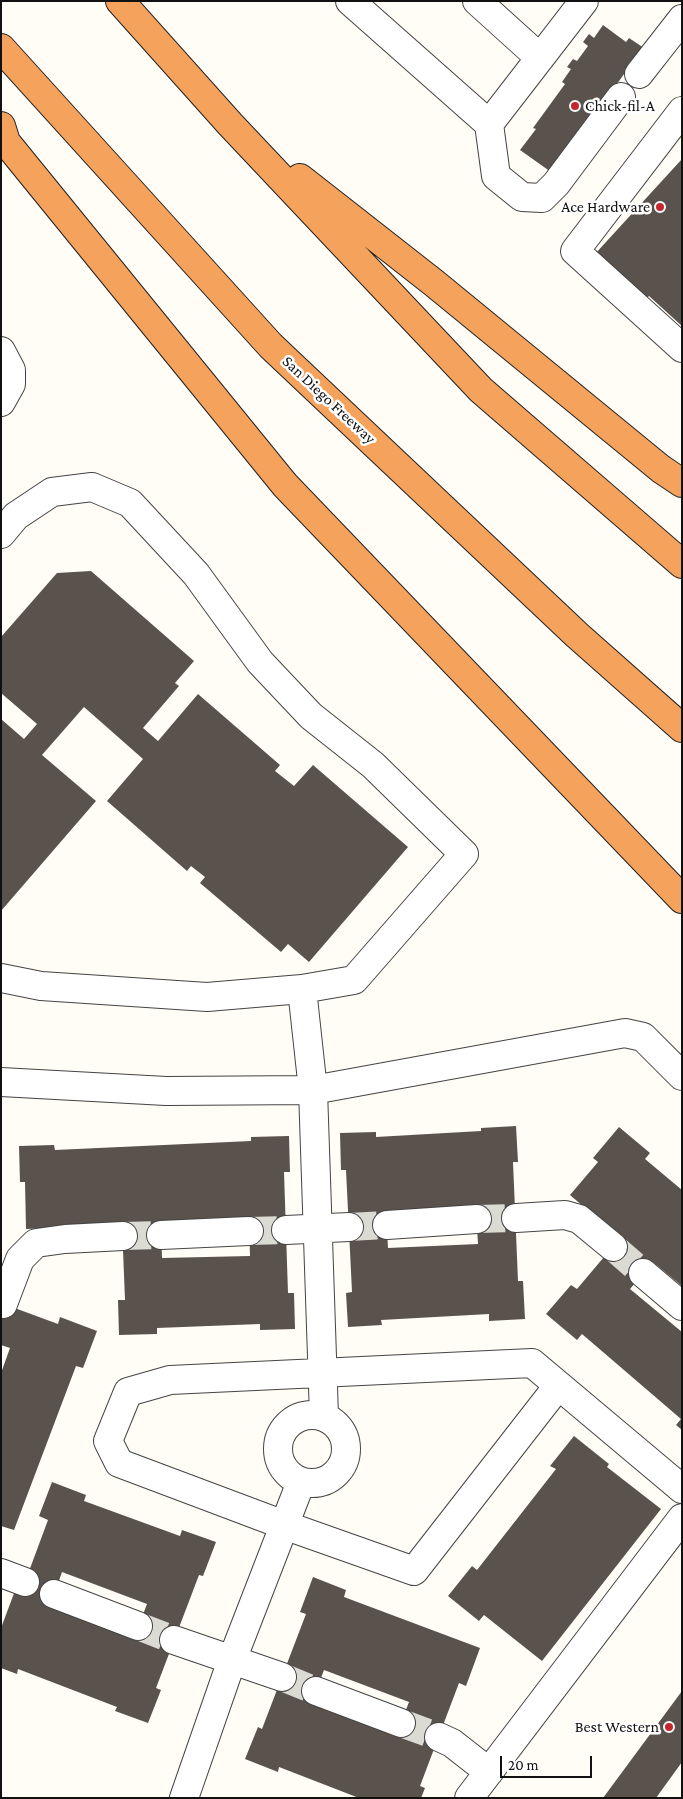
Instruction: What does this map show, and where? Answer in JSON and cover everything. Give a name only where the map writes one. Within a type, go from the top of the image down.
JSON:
[{"type":"highway","points":[[120,1],[230,124],[481,390],[682,564]]},
{"type":"highway","name":"San Diego Freeway","points":[[1,48],[272,346],[577,635],[682,728]]},
{"type":"highway","points":[[230,124],[434,283],[661,469],[682,483]]},
{"type":"highway","points":[[1,126],[6,142],[285,485],[682,899]]},
{"type":"lane","points":[[350,1],[489,124],[496,176],[522,197],[542,198],[556,184],[621,97]]},
{"type":"lane","points":[[477,1],[540,58]]},
{"type":"lane","points":[[489,124],[584,1]]},
{"type":"lane","points":[[639,74],[681,20]]},
{"type":"lane","points":[[682,111],[575,251],[682,348]]},
{"type":"lane","points":[[1,351],[10,370],[11,384],[1,402]]},
{"type":"lane","points":[[1,534],[16,516],[52,492],[92,487],[130,503],[196,574],[260,662],[311,716],[373,766],[464,854],[354,980],[302,989],[207,997],[41,986],[1,978]]},
{"type":"lane","points":[[302,989],[313,1090],[324,1416]]},
{"type":"lane","points":[[1,1082],[166,1091],[313,1090],[625,1033],[643,1037],[682,1076]]},
{"type":"lane","points":[[516,1218],[565,1215],[579,1219],[613,1247]]},
{"type":"lane","points":[[387,1225],[476,1220]]},
{"type":"lane","points":[[286,1230],[349,1227]]},
{"type":"lane","points":[[161,1235],[249,1231]]},
{"type":"lane","points":[[3,1304],[20,1259],[36,1243],[65,1239],[123,1236]]},
{"type":"lane","points":[[643,1273],[682,1306]]},
{"type":"lane","points":[[558,1386],[414,1570],[284,1525],[119,1463],[108,1441],[128,1392],[170,1380],[532,1363],[682,1489]]},
{"type":"lane","points":[[313,1414],[324,1416],[334,1422],[342,1431],[346,1442],[344,1460],[335,1474],[325,1481],[301,1482],[284,1469],[278,1454],[279,1438],[284,1428],[302,1416],[313,1414]]},
{"type":"lane","points":[[184,1798],[232,1660],[301,1482]]},
{"type":"lane","points":[[469,1798],[682,1518]]},
{"type":"lane","points":[[54,1594],[138,1626]]},
{"type":"lane","points":[[174,1640],[282,1678]]},
{"type":"lane","points":[[316,1691],[401,1723]]},
{"type":"lane","points":[[439,1737],[452,1743],[489,1772]]},
{"type":"building","name":"Chick-fil-A","points":[[603,25],[626,42],[629,38],[647,50],[629,67],[568,153],[551,172],[520,150],[536,129],[533,128],[565,84],[562,82],[571,69],[567,67],[573,59],[577,61],[588,46],[583,42],[589,34],[594,38]]},
{"type":"building","name":"Ace Hardware","points":[[682,159],[682,326],[649,296],[645,300],[595,254]]},
{"type":"building","points":[[91,571],[194,661],[175,683],[179,686],[143,728],[158,741],[198,694],[280,765],[275,771],[294,786],[313,765],[408,847],[309,962],[288,944],[281,952],[200,883],[205,877],[191,866],[187,871],[107,801],[143,759],[84,707],[42,755],[96,801],[1,911],[1,719],[24,739],[37,724],[1,693],[1,637],[57,573]]},
{"type":"building","points":[[516,1126],[518,1162],[513,1162],[518,1281],[523,1281],[525,1319],[489,1321],[489,1314],[381,1320],[382,1325],[348,1327],[346,1293],[352,1292],[346,1170],[341,1170],[340,1133],[376,1132],[376,1137],[481,1131],[481,1128]],"holes":[[[476,1209],[478,1244],[388,1248],[386,1212]]]},
{"type":"building","points":[[619,1127],[650,1153],[645,1159],[682,1190],[682,1286],[653,1262],[630,1289],[682,1332],[682,1430],[676,1425],[681,1419],[582,1334],[577,1340],[546,1314],[571,1285],[577,1289],[620,1238],[570,1195],[598,1162],[593,1158]]},
{"type":"building","points":[[289,1136],[290,1172],[284,1172],[288,1293],[294,1293],[295,1329],[260,1330],[260,1324],[157,1328],[157,1334],[119,1335],[118,1300],[125,1300],[122,1225],[26,1229],[25,1182],[20,1182],[19,1146],[54,1145],[55,1150],[251,1141],[251,1137]],"holes":[[[249,1220],[250,1256],[162,1258],[161,1222]]]},
{"type":"building","points":[[1,1303],[58,1324],[60,1317],[97,1331],[83,1368],[76,1366],[14,1530],[1,1526],[1,1373],[10,1348],[1,1345]]},
{"type":"building","points":[[574,1436],[609,1464],[607,1467],[661,1509],[542,1661],[484,1615],[479,1621],[448,1596],[472,1566],[477,1570],[556,1469],[550,1466]]},
{"type":"building","points":[[52,1482],[86,1495],[84,1501],[180,1536],[182,1530],[216,1542],[203,1576],[199,1575],[156,1688],[161,1690],[148,1723],[115,1711],[117,1707],[18,1669],[17,1674],[1,1668],[1,1628],[16,1588],[22,1590],[48,1520],[39,1516]],"holes":[[[62,1572],[147,1604],[134,1638],[50,1606]]]},
{"type":"building","points":[[313,1577],[346,1590],[344,1597],[480,1648],[466,1686],[459,1683],[420,1786],[425,1788],[421,1798],[359,1798],[279,1767],[278,1772],[245,1759],[258,1727],[262,1729],[306,1614],[300,1612]],"holes":[[[324,1670],[409,1702],[396,1736],[311,1704]]]},
{"type":"building","name":"Best Western","points":[[682,1691],[682,1762],[656,1798],[603,1798]]},
{"type":"tunnel","points":[[477,1219],[516,1218]]},
{"type":"tunnel","points":[[349,1227],[387,1225]]},
{"type":"tunnel","points":[[249,1231],[286,1230]]},
{"type":"tunnel","points":[[123,1236],[161,1235]]},
{"type":"tunnel","points":[[613,1247],[643,1273]]},
{"type":"tunnel","points":[[138,1626],[174,1640]]},
{"type":"tunnel","points":[[282,1677],[316,1691]]},
{"type":"tunnel","points":[[401,1723],[439,1737]]},
{"type":"place","name":"Chick-fil-A","points":[[575,106]]},
{"type":"place","name":"Ace Hardware","points":[[660,207]]},
{"type":"place","name":"Best Western","points":[[669,1727]]}]
